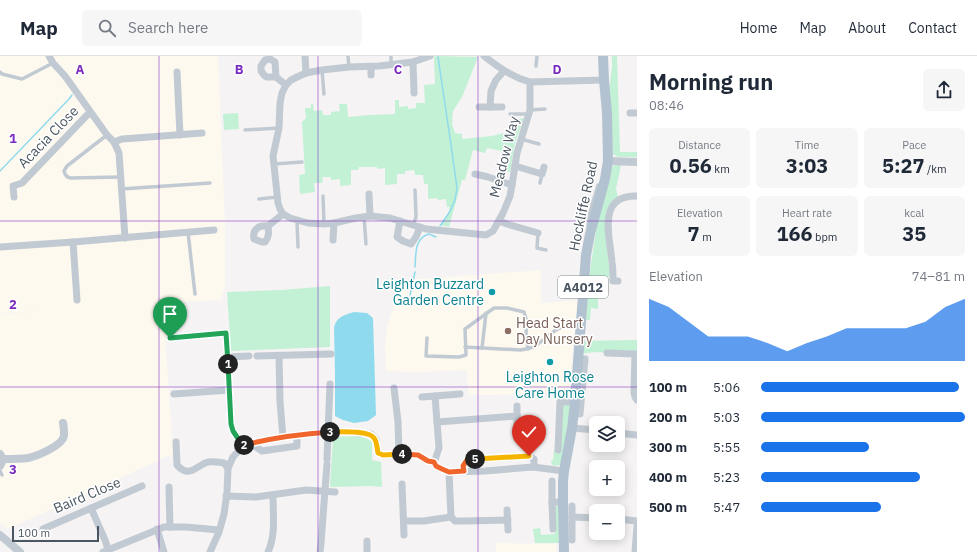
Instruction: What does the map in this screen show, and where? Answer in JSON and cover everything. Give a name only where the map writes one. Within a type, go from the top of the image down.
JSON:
[{"type":"main road","name":"Hockliffe Road","points":[[564,552],[557,502],[580,381],[581,326],[586,255],[608,161],[607,113],[603,56]]},
{"type":"street","points":[[305,56],[306,73]]},
{"type":"street","points":[[268,226],[284,214],[280,209],[277,197],[273,156],[279,128],[280,102],[286,85],[291,80],[306,73],[349,67],[371,67],[413,62],[430,56]]},
{"type":"street","points":[[484,56],[494,59],[504,71],[521,80],[530,82],[604,80]]},
{"type":"street","points":[[51,59],[65,76],[107,136],[114,142],[119,154],[125,238]]},
{"type":"street","points":[[413,62],[414,93]]},
{"type":"street","points":[[371,67],[371,75]]},
{"type":"street","points":[[490,107],[491,91],[496,80],[504,71]]},
{"type":"street","points":[[177,72],[180,135]]},
{"type":"street","points":[[276,77],[286,85]]},
{"type":"street","name":"Meadow Way","points":[[284,214],[297,221],[324,224],[367,217],[390,218],[426,229],[486,235],[493,231],[510,196],[517,153],[529,112],[530,82]]},
{"type":"street","points":[[479,107],[502,107]]},
{"type":"street","name":"Acacia Close","points":[[14,197],[13,186],[22,183],[90,112]]},
{"type":"street","points":[[114,142],[122,139],[202,133]]},
{"type":"street","points":[[608,161],[637,162]]},
{"type":"street","points":[[515,166],[543,170]]},
{"type":"street","points":[[475,174],[512,185]]},
{"type":"street","points":[[367,217],[369,194]]},
{"type":"street","points":[[613,281],[608,228],[609,216],[612,207],[617,201],[624,197],[637,196]]},
{"type":"street","points":[[400,221],[397,237],[402,241],[411,244],[416,237],[417,226]]},
{"type":"street","points":[[499,221],[538,233]]},
{"type":"street","points":[[333,240],[334,223]]},
{"type":"street","points":[[0,247],[214,230]]},
{"type":"street","points":[[73,242],[77,300]]},
{"type":"street","points":[[170,338],[226,333],[231,424],[233,431],[243,446]]},
{"type":"street","points":[[607,353],[636,354],[634,392],[637,400]]},
{"type":"street","points":[[227,357],[331,354]]},
{"type":"street","points":[[279,356],[280,402],[283,438]]},
{"type":"street","points":[[580,414],[580,381],[585,360]]},
{"type":"street","points":[[320,552],[327,461],[330,384]]},
{"type":"street","points":[[394,388],[398,422],[399,454]]},
{"type":"street","points":[[174,394],[229,390]]},
{"type":"street","points":[[422,396],[460,394]]},
{"type":"street","points":[[434,462],[439,448],[435,396]]},
{"type":"street","points":[[558,450],[560,402],[575,402]]},
{"type":"street","points":[[517,406],[517,427]]},
{"type":"street","points":[[437,422],[517,416]]},
{"type":"street","points":[[1,460],[29,457],[55,446],[64,436],[63,423]]},
{"type":"street","points":[[572,428],[589,429]]},
{"type":"street","points":[[210,552],[224,514],[228,468],[233,457],[243,446],[262,441],[297,435],[328,432],[371,434],[376,439],[378,453],[383,455],[418,455],[428,461],[434,462],[436,466],[449,472],[534,467],[564,471]]},
{"type":"street","points":[[625,434],[637,435]]},
{"type":"street","points":[[251,444],[262,451],[297,446],[297,435]]},
{"type":"street","points":[[176,442],[177,465],[180,469],[186,472],[195,470],[210,462],[224,463],[228,468]]},
{"type":"street","points":[[464,471],[463,466],[467,460],[529,456],[534,459],[534,467]]},
{"type":"street","points":[[449,472],[451,518]]},
{"type":"street","points":[[552,481],[557,502],[553,529]]},
{"type":"street","points":[[402,484],[404,535]]},
{"type":"street","name":"Baird Close","points":[[43,528],[142,486]]},
{"type":"street","points":[[169,487],[170,527]]},
{"type":"street","points":[[226,496],[256,497],[306,490],[336,492]]},
{"type":"street","points":[[268,552],[274,527],[273,495]]},
{"type":"street","points":[[572,506],[572,540]]},
{"type":"street","points":[[91,508],[105,540],[107,551],[164,527],[219,530]]},
{"type":"street","points":[[507,510],[508,530]]},
{"type":"street","points":[[572,517],[589,518]]},
{"type":"street","points":[[404,521],[424,521],[451,518],[455,521],[508,520]]},
{"type":"street","points":[[625,520],[637,521]]},
{"type":"street","points":[[636,550],[637,526]]},
{"type":"street","points":[[157,529],[164,552]]},
{"type":"street","points":[[0,535],[20,552]]},
{"type":"street","points":[[367,541],[367,552]]},
{"type":"lane","points":[[348,56],[349,67]]},
{"type":"lane","points":[[391,56],[391,64]]},
{"type":"lane","points":[[536,66],[537,56]]},
{"type":"lane","points":[[0,72],[22,80],[51,59]]},
{"type":"lane","points":[[322,70],[324,94]]},
{"type":"lane","points":[[510,114],[545,109]]},
{"type":"lane","points":[[245,130],[279,128]]},
{"type":"lane","points":[[107,136],[67,166],[64,171],[68,177],[71,178],[120,176]]},
{"type":"lane","points":[[521,139],[539,144]]},
{"type":"lane","points":[[274,164],[302,162]]},
{"type":"lane","points":[[540,183],[543,170]]},
{"type":"lane","points":[[121,189],[210,184]]},
{"type":"lane","points":[[415,190],[417,226]]},
{"type":"lane","points":[[323,196],[324,224]]},
{"type":"lane","points":[[258,199],[277,197]]},
{"type":"lane","points":[[366,244],[367,217]]},
{"type":"lane","points":[[297,221],[298,247]]},
{"type":"lane","points":[[188,232],[195,294]]},
{"type":"lane","points":[[538,233],[537,248],[546,250]]},
{"type":"lane","points":[[427,338],[426,356],[459,358],[466,355],[464,329],[494,308],[507,308],[524,312],[527,322],[526,333],[528,348]]},
{"type":"lane","points":[[482,348],[486,313]]},
{"type":"lane","points":[[465,347],[520,350],[531,348],[560,328],[567,326],[581,326]]},
{"type":"shaded area","points":[[0,56],[218,56],[225,224],[225,289],[223,290],[221,300],[163,303],[173,454],[8,529],[0,523],[0,314],[44,311],[0,313]]},
{"type":"shaded area","name":"Leighton Buzzard Garden Centre","points":[[541,270],[541,303],[578,300],[570,391],[501,395],[468,395],[467,370],[420,372],[386,371],[385,346],[387,327],[391,313],[405,280]]},
{"type":"shaded area","points":[[496,543],[557,544],[556,552],[496,552]]},
{"type":"green space","points":[[612,56],[617,56],[620,152],[637,152],[637,157],[618,157],[613,154],[609,92]]},
{"type":"green space","points":[[434,57],[478,57],[462,97],[453,111],[452,124],[455,133],[462,134],[462,139],[492,136],[516,130],[517,119],[524,118],[515,143],[510,172],[506,171],[510,155],[501,153],[502,151],[487,148],[485,153],[473,150],[465,180],[462,180],[449,227],[441,225],[445,217],[447,218],[450,207],[447,207],[446,199],[428,199],[428,184],[424,184],[423,175],[415,175],[414,170],[405,171],[405,174],[397,174],[397,184],[385,185],[385,168],[377,169],[377,167],[359,167],[358,170],[351,170],[351,185],[340,186],[340,179],[331,180],[331,177],[323,177],[322,183],[314,183],[315,192],[300,194],[299,175],[305,174],[302,122],[306,118],[305,108],[311,108],[311,104],[313,104],[314,111],[322,110],[323,115],[331,115],[331,112],[340,111],[339,104],[347,104],[348,117],[395,114],[395,100],[399,100],[399,107],[408,106],[408,109],[416,108],[416,103],[425,103],[424,85],[435,84]]},
{"type":"green space","points":[[238,113],[239,129],[224,130],[223,114]]},
{"type":"green space","points":[[615,165],[621,165],[616,189],[618,197],[612,201],[607,210],[605,227],[610,276],[604,280],[603,286],[598,287],[598,309],[591,308],[590,320],[586,320],[589,278],[598,218],[611,168]]},
{"type":"green space","points":[[330,286],[330,347],[231,351],[227,292],[282,290]]},
{"type":"green space","points":[[637,340],[637,354],[596,352],[578,354],[579,341]]},
{"type":"green space","points":[[570,403],[562,463],[557,466],[552,465],[551,460],[553,460],[554,450],[558,450],[560,404]]},
{"type":"green space","points":[[333,437],[359,437],[368,439],[372,442],[372,460],[381,462],[382,487],[330,487]]},
{"type":"green space","points":[[560,505],[561,543],[535,543],[533,529],[540,528],[541,535],[555,534],[555,506]]},
{"type":"water","points":[[354,312],[367,313],[373,318],[376,415],[368,421],[354,423],[335,416],[334,328],[337,321],[344,315]]},
{"type":"waterway","points":[[438,57],[457,188],[455,200],[449,213],[440,226]]},
{"type":"waterway","points":[[0,171],[72,95]]},
{"type":"waterway","points":[[415,267],[418,243],[424,236],[429,234],[436,237]]},
{"type":"waterway","points":[[410,295],[415,272]]},
{"type":"place","name":"Leighton Buzzard Garden Centre","points":[[492,292]]},
{"type":"place","name":"Head Start Day Nursery","points":[[508,331]]},
{"type":"place","name":"Leighton Rose Care Home","points":[[550,362]]},
{"type":"route","points":[[170,338],[226,333],[231,424],[233,431],[243,446],[274,438],[328,432],[371,434],[376,439],[378,453],[383,455],[418,455],[428,461],[434,462],[436,466],[449,472],[464,471],[463,466],[467,460],[529,456]]}]
